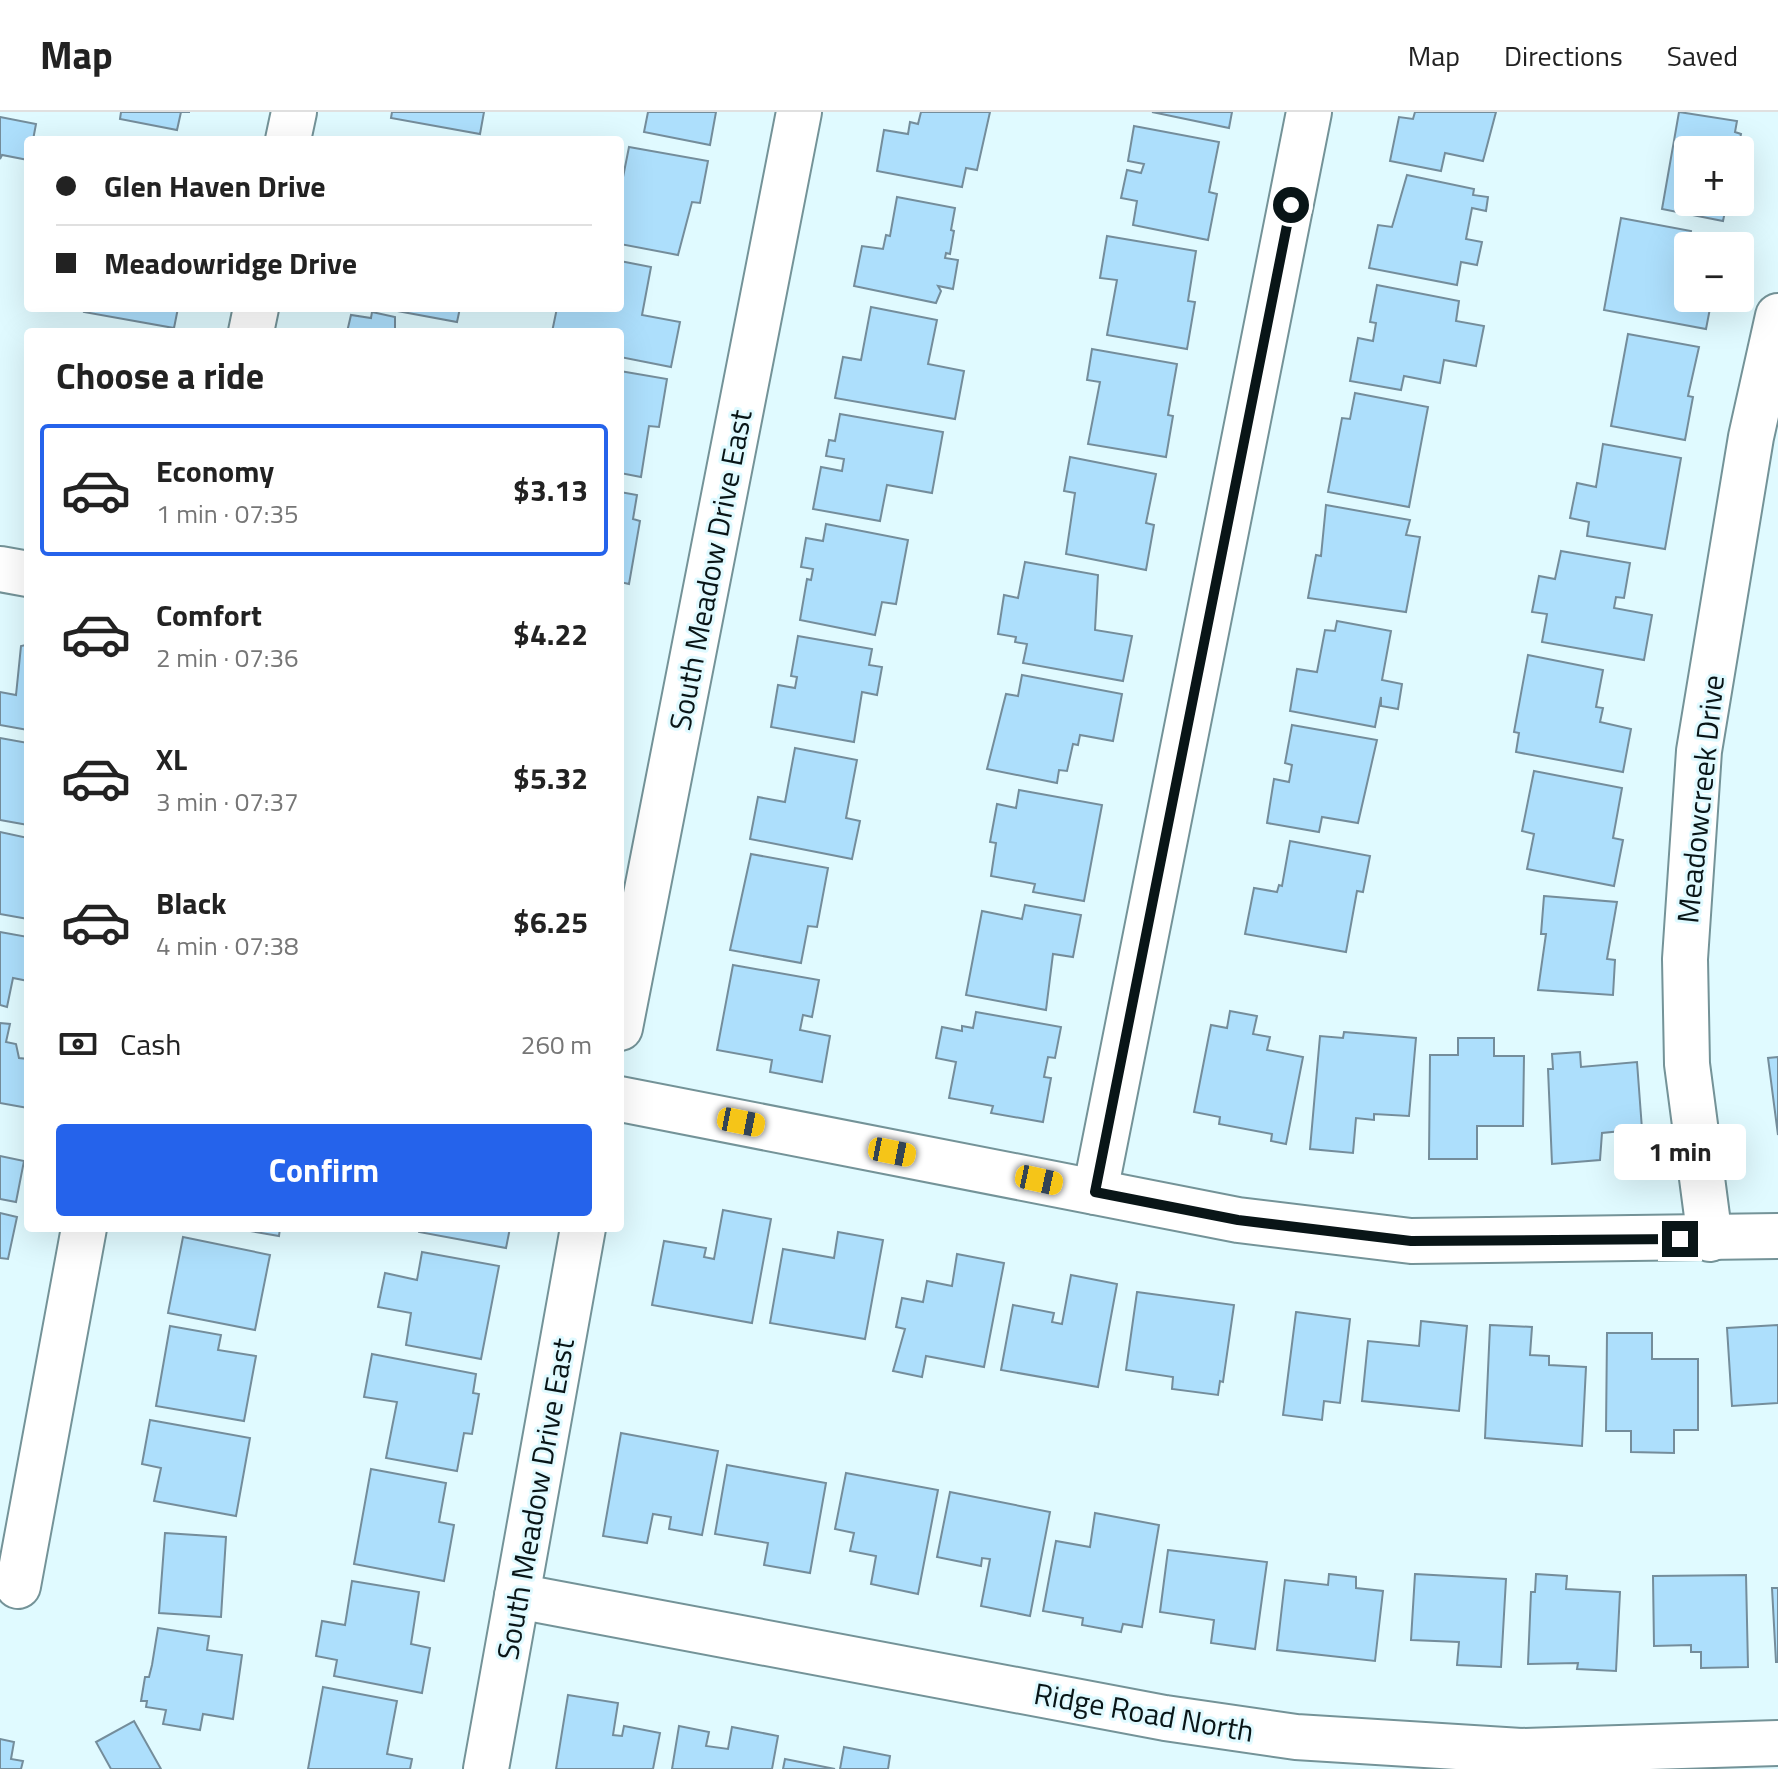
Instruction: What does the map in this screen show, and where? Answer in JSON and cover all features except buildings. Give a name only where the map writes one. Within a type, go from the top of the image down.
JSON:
[{"type":"street","points":[[289,136],[294,112]]},
{"type":"street","name":"South Meadow Drive East","points":[[624,1008],[799,112]]},
{"type":"street","points":[[1095,1192],[1309,112]]},
{"type":"street","name":"Meadowcreek Drive","points":[[1710,1239],[1687,1064],[1685,959],[1698,767],[1751,437],[1778,316]]},
{"type":"street","points":[[0,569],[24,573]]},
{"type":"street","points":[[624,1100],[1238,1220],[1411,1241],[1778,1236]]},
{"type":"street","points":[[18,1586],[83,1232]]},
{"type":"street","name":"South Meadow Drive East","points":[[486,1769],[582,1232]]},
{"type":"street","name":"Ridge Road North","points":[[517,1596],[1165,1718],[1281,1735],[1630,1759],[1778,1743]]},
{"type":"route","points":[[1291,205],[1095,1192],[1238,1220],[1411,1241],[1680,1239]]}]
